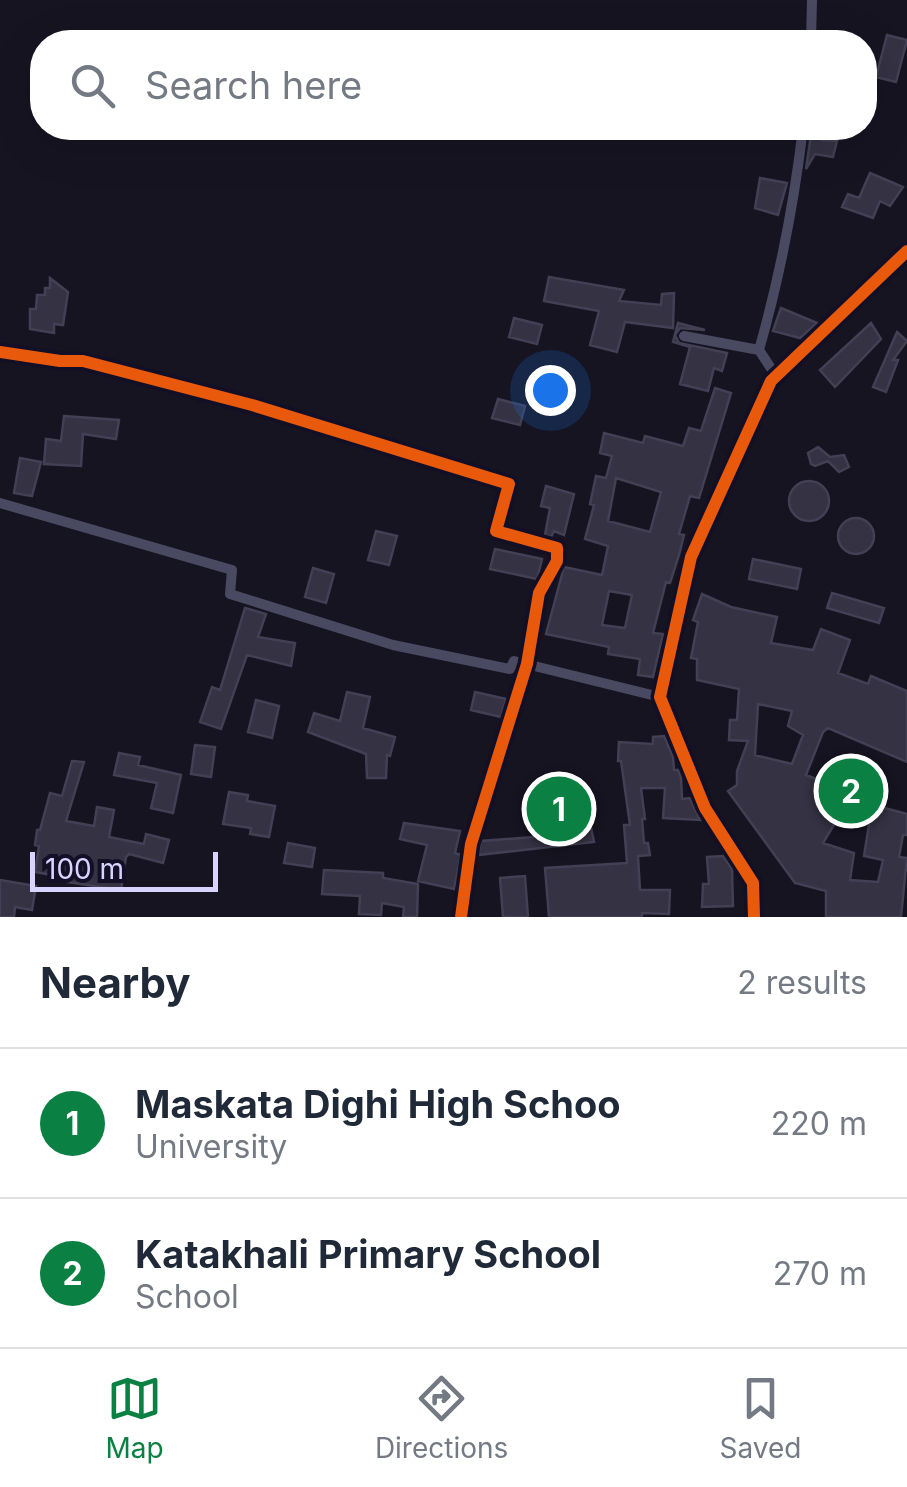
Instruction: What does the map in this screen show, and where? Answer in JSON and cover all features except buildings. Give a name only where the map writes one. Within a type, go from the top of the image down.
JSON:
[{"type":"street","points":[[811,30],[812,0]]},
{"type":"street","points":[[759,350],[784,254],[801,140]]},
{"type":"street","points":[[754,917],[752,883],[705,808],[660,697],[691,557],[771,381],[907,251]]},
{"type":"street","points":[[684,336],[759,350],[776,376]]},
{"type":"street","points":[[0,352],[82,361],[252,406],[509,484],[496,531],[557,548],[557,561],[539,593],[526,664],[471,844],[461,917]]},
{"type":"street","points":[[0,503],[232,570],[230,594],[375,639],[510,669],[514,662],[526,664],[660,697]]},
{"type":"cycle path","points":[[754,917],[753,883],[705,808],[660,697],[691,557],[771,381],[907,251]]},
{"type":"cycle path","points":[[0,352],[83,361],[252,405],[509,484],[496,531],[557,548],[557,561],[539,593],[527,664],[471,844],[461,917]]},
{"type":"place","name":"Katakhali Primary School","points":[[851,791]]},
{"type":"place","name":"Maskata Dighi High Schoo","points":[[559,809]]}]
